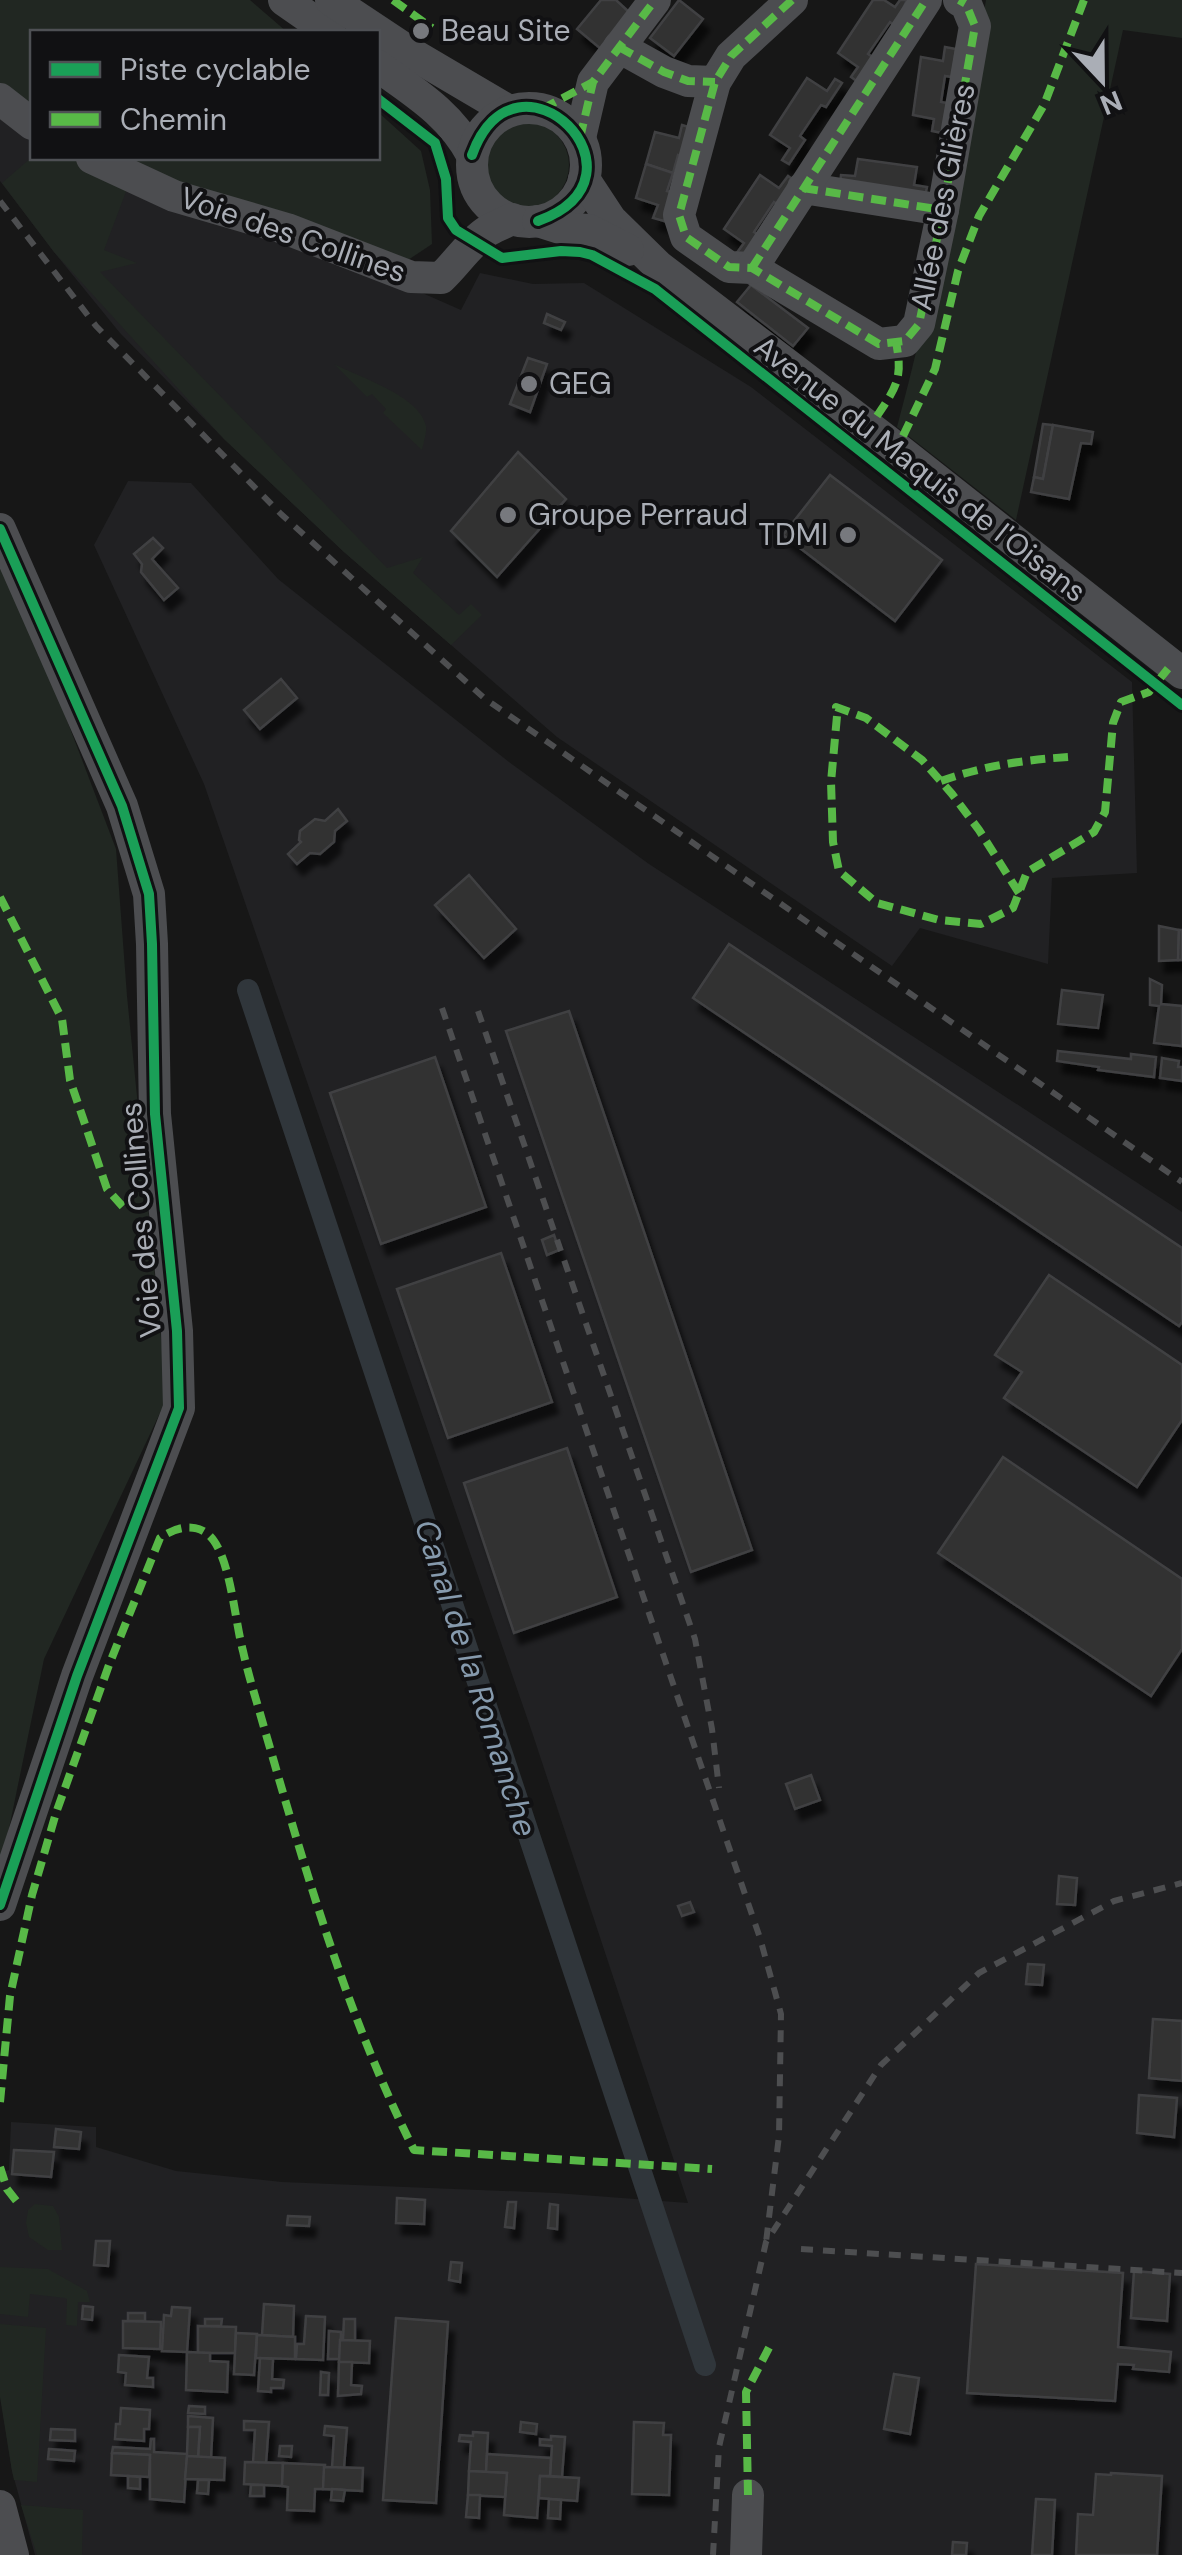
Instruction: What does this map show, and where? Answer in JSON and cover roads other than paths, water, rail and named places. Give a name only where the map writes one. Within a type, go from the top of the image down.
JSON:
[{"type":"street","points":[[284,0],[327,30]]},
{"type":"street","points":[[331,0],[376,30]]},
{"type":"street","points":[[580,138],[592,82],[654,0]]},
{"type":"street","points":[[618,47],[688,81],[715,82],[731,56],[792,0]]},
{"type":"street","points":[[752,268],[926,0]]},
{"type":"street","name":"Allée des Glières","points":[[715,82],[678,215],[686,237],[729,267],[752,268],[879,344],[904,341],[918,324],[943,210],[975,26],[966,4],[959,0]]},
{"type":"street","points":[[380,32],[508,111]]},
{"type":"street","points":[[380,67],[432,105],[462,135],[480,194],[494,210],[525,220],[559,213],[575,198],[584,179],[584,151],[580,138],[558,115],[526,108],[508,111],[492,121],[479,136],[472,165]]},
{"type":"street","points":[[542,109],[592,82]]},
{"type":"street","points":[[0,99],[30,122]]},
{"type":"street","name":"Voie des Collines","points":[[96,160],[174,196],[272,224],[410,277],[441,278],[488,231],[525,220]]},
{"type":"street","name":"Voie des Collines","points":[[441,278],[469,205],[472,165]]},
{"type":"street","name":"Avenue du Maquis de l'Oisans","points":[[584,179],[611,220],[658,266],[1182,673]]},
{"type":"street","points":[[803,188],[943,210]]},
{"type":"street","name":"Avenue du Maquis de l'Oisans","points":[[525,220],[589,230],[658,266]]},
{"type":"street","name":"Voie des Collines","points":[[0,529],[122,806],[149,894],[155,1114],[177,1331],[178,1408],[77,1676],[0,1905]]},
{"type":"street","points":[[746,2555],[748,2494]]},
{"type":"street","points":[[0,2506],[13,2555]]},
{"type":"waterway","name":"Canal de la Romanche","points":[[248,990],[705,2365]]},
{"type":"railway","points":[[0,201],[96,326],[281,514],[484,698],[1182,1182]]},
{"type":"railway","points":[[442,1008],[760,1938],[781,2014],[779,2136],[766,2242]]},
{"type":"railway","points":[[478,1011],[695,1639],[719,1788]]},
{"type":"railway","points":[[713,2555],[719,2447],[766,2242],[881,2065],[979,1973],[1114,1901],[1182,1883]]},
{"type":"railway","points":[[801,2249],[1182,2273]]},
{"type":"place","name":"Beau Site","points":[[421,31]]},
{"type":"place","name":"GEG","points":[[529,384]]},
{"type":"place","name":"Groupe Perraud","points":[[508,515]]},
{"type":"place","name":"TDMI","points":[[848,535]]}]
